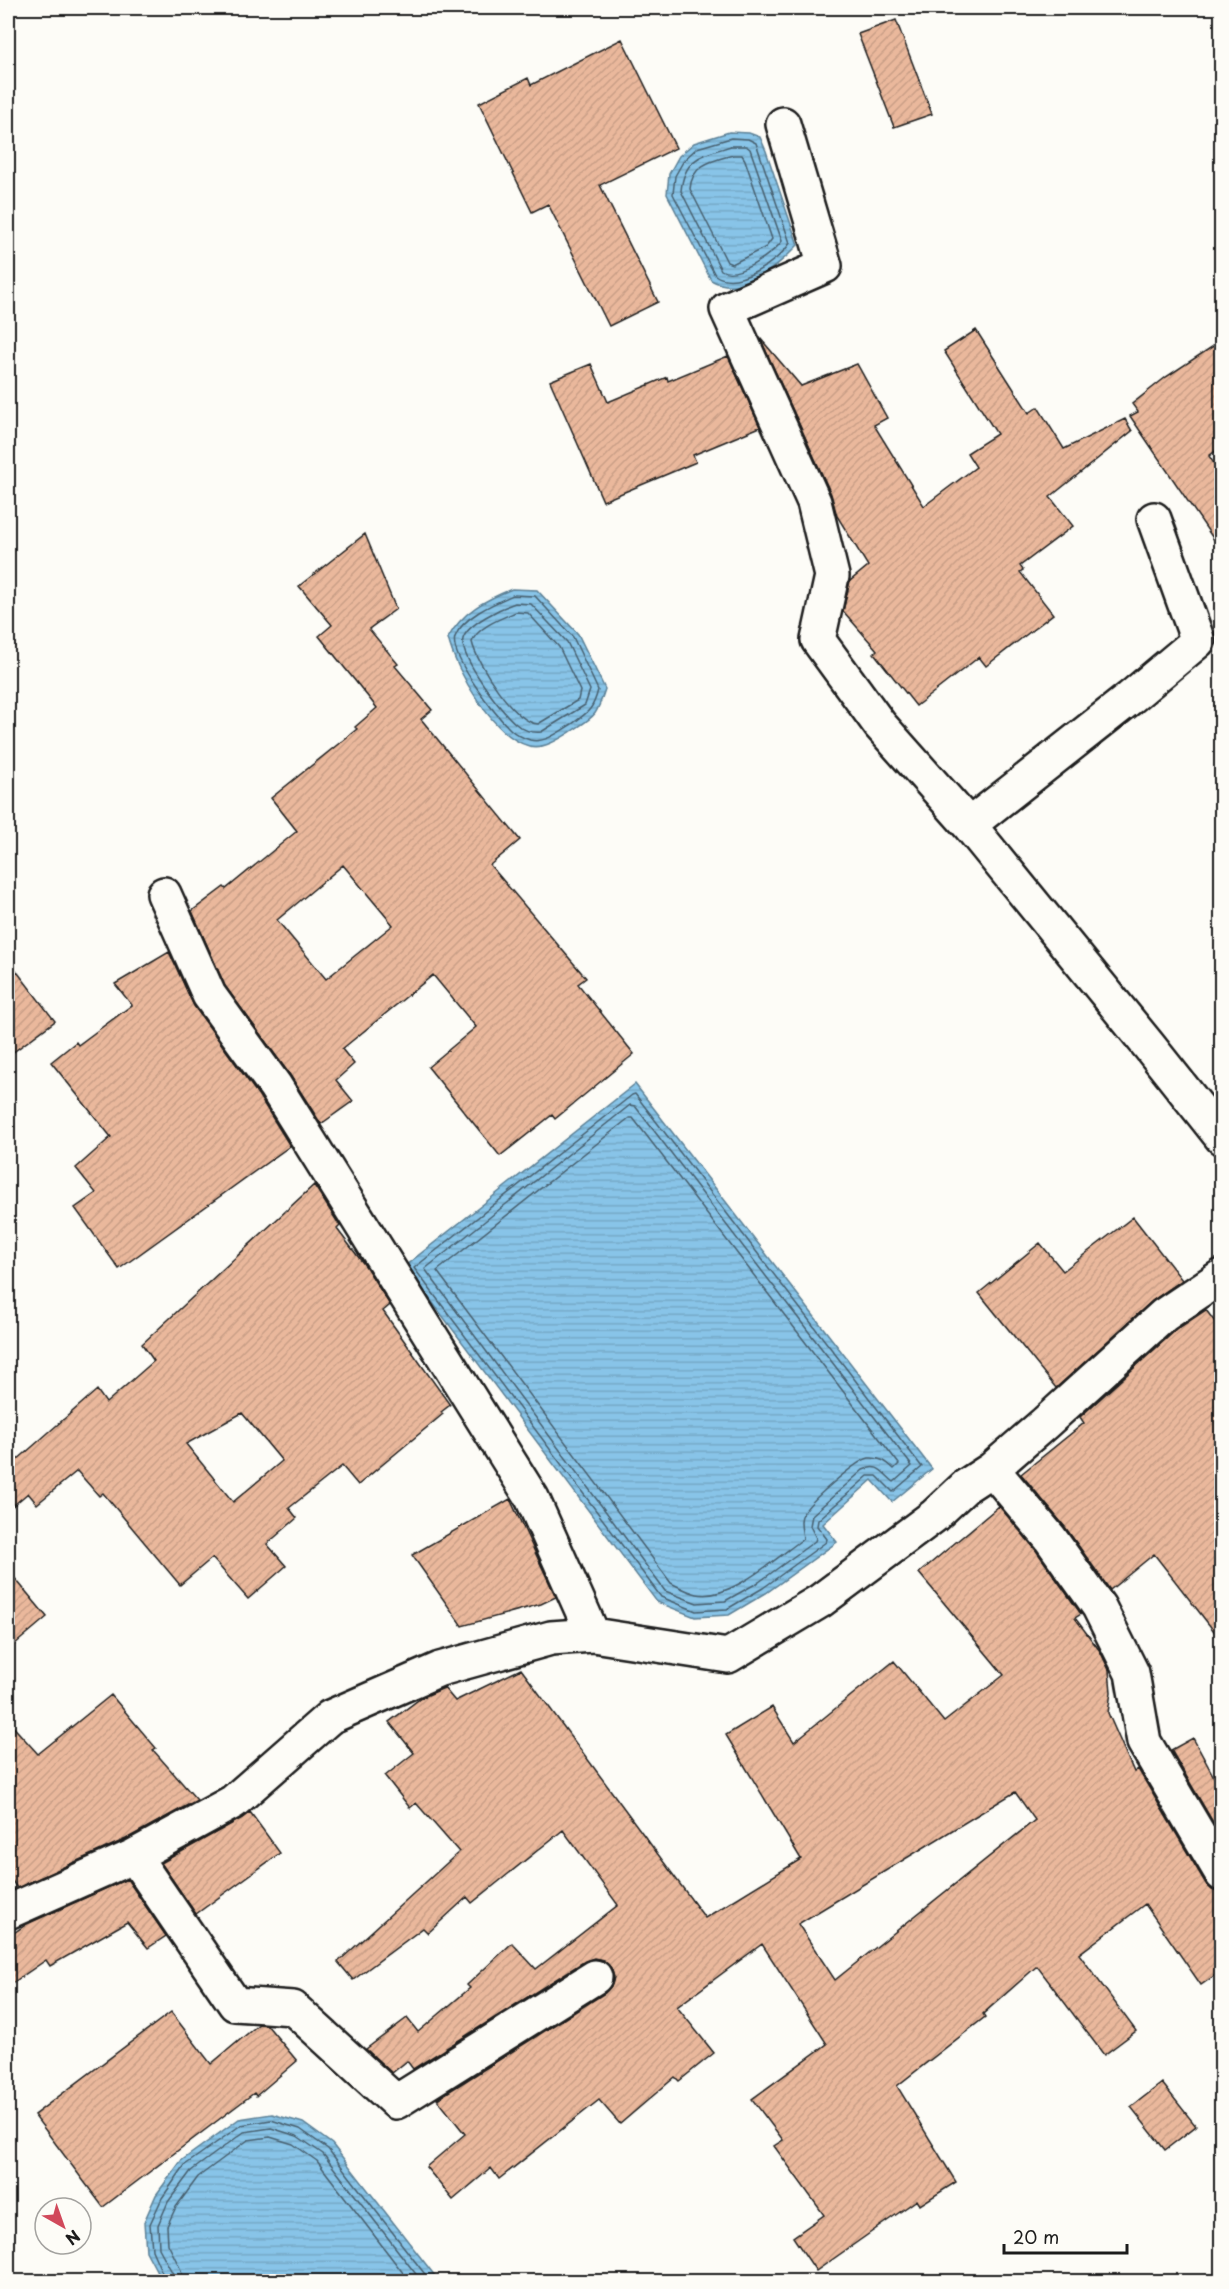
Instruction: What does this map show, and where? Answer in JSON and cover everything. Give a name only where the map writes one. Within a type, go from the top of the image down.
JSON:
[{"type":"street","points":[[783,124],[825,266],[727,309],[814,502],[832,576],[818,640],[880,725],[969,825],[1221,1138]]},
{"type":"street","points":[[969,825],[1130,698],[1198,641],[1154,519]]},
{"type":"street","points":[[164,894],[209,995],[275,1086],[532,1498],[593,1635]]},
{"type":"street","points":[[8,1912],[134,1856],[233,1802],[330,1718],[440,1670],[551,1638],[593,1635],[728,1656],[820,1602],[934,1516],[966,1486],[992,1468],[1045,1424],[1164,1315],[1221,1276]]},
{"type":"street","points":[[992,1468],[1050,1538],[1099,1607],[1131,1673],[1144,1742],[1221,1874]]},
{"type":"street","points":[[134,1856],[235,2004],[293,2008],[396,2102],[595,1977]]},
{"type":"water","points":[[729,132],[749,133],[760,137],[798,245],[758,278],[747,283],[723,285],[711,280],[667,194],[669,174],[679,156],[694,143]]},
{"type":"water","points":[[512,589],[537,590],[578,634],[605,689],[597,710],[591,718],[546,745],[534,747],[516,740],[490,717],[468,685],[452,652],[448,638],[467,614]]},
{"type":"water","points":[[635,1084],[932,1469],[892,1502],[872,1480],[823,1524],[837,1542],[766,1593],[729,1615],[695,1617],[657,1602],[405,1266]]},
{"type":"water","points":[[272,2114],[303,2123],[332,2144],[439,2281],[162,2281],[146,2251],[144,2222],[156,2195],[181,2161],[239,2119]]},
{"type":"building","points":[[896,20],[932,114],[894,127],[858,34]]},
{"type":"building","points":[[622,39],[676,148],[600,185],[658,302],[609,326],[548,204],[532,212],[479,103],[528,78],[531,85]]},
{"type":"building","points":[[976,330],[1029,413],[1038,407],[1064,449],[1125,419],[1132,431],[1050,497],[1073,526],[1020,566],[1023,570],[1020,572],[1053,614],[986,666],[979,657],[916,706],[874,653],[877,650],[843,611],[850,581],[868,566],[837,516],[831,494],[760,338],[801,386],[857,364],[887,418],[874,425],[924,506],[976,467],[967,453],[997,434],[944,351]]},
{"type":"building","points":[[1221,341],[1221,447],[1209,456],[1221,474],[1221,550],[1130,416],[1138,412],[1132,404],[1166,377]]},
{"type":"building","points":[[728,356],[760,427],[693,455],[696,462],[603,501],[550,381],[591,364],[608,402],[667,377],[668,381]]},
{"type":"building","points":[[365,534],[396,609],[369,629],[398,664],[395,666],[432,710],[421,719],[520,840],[490,865],[586,978],[578,984],[634,1054],[555,1119],[552,1115],[500,1156],[428,1067],[476,1027],[433,975],[342,1049],[354,1064],[336,1080],[353,1101],[321,1124],[290,1075],[225,986],[192,911],[224,887],[226,889],[297,831],[271,798],[357,729],[355,727],[377,708],[319,636],[332,625],[299,586]],"holes":[[[343,865],[393,925],[326,979],[277,920]]]},
{"type":"building","points":[[169,952],[194,1006],[259,1096],[290,1146],[119,1269],[75,1208],[96,1193],[76,1168],[111,1137],[51,1062],[76,1042],[78,1045],[132,1005],[115,984]]},
{"type":"building","points":[[8,960],[55,1021],[8,1056]]},
{"type":"building","points":[[314,1185],[340,1226],[337,1229],[366,1267],[390,1305],[383,1311],[450,1405],[441,1412],[443,1414],[358,1485],[342,1466],[289,1508],[297,1518],[267,1544],[286,1566],[248,1599],[212,1558],[180,1585],[103,1493],[99,1496],[77,1471],[37,1504],[28,1493],[8,1510],[8,1468],[97,1390],[106,1403],[154,1361],[142,1344]],"holes":[[[242,1413],[282,1461],[233,1502],[186,1444]]]},
{"type":"building","points":[[1133,1217],[1182,1280],[1152,1301],[1056,1388],[979,1293],[1040,1243],[1063,1271]]},
{"type":"building","points":[[1206,1310],[1221,1330],[1221,1640],[1154,1554],[1110,1590],[1065,1527],[1021,1474],[1084,1423],[1080,1417],[1176,1330]]},
{"type":"building","points":[[510,1499],[556,1597],[541,1604],[462,1626],[412,1555]]},
{"type":"building","points":[[999,1506],[1035,1549],[1081,1614],[1075,1618],[1100,1651],[1109,1670],[1111,1692],[1108,1713],[1134,1772],[1138,1769],[1206,1884],[1212,1890],[1221,1893],[1221,1971],[1201,1985],[1145,1904],[1079,1954],[1136,2031],[1104,2055],[1037,1966],[983,2014],[985,2017],[897,2086],[956,2182],[920,2205],[917,2200],[816,2271],[793,2237],[824,2215],[774,2146],[783,2140],[752,2099],[827,2044],[762,1944],[677,2007],[714,2053],[679,2081],[675,2077],[620,2124],[599,2100],[499,2179],[491,2168],[453,2200],[426,2167],[465,2134],[437,2099],[605,1993],[612,1985],[614,1977],[611,1968],[603,1960],[594,1958],[585,1961],[413,2069],[407,2061],[392,2073],[366,2049],[407,2018],[418,2032],[470,1988],[467,1985],[512,1943],[536,1969],[618,1905],[563,1830],[472,1903],[467,1897],[428,1933],[423,1928],[353,1980],[338,1962],[459,1852],[416,1803],[410,1808],[385,1776],[414,1753],[389,1722],[421,1698],[444,1688],[455,1701],[521,1669],[705,1918],[801,1859],[726,1735],[772,1707],[794,1742],[894,1661],[944,1722],[1004,1675],[919,1573]],"holes":[[[1015,1792],[1035,1820],[835,1980],[798,1924]]]},
{"type":"building","points":[[8,1570],[47,1617],[8,1650]]},
{"type":"building","points":[[111,1695],[156,1748],[153,1750],[197,1800],[126,1839],[17,1888],[8,1875],[8,1721],[38,1754]]},
{"type":"building","points":[[1193,1738],[1221,1790],[1221,1836],[1171,1750]]},
{"type":"building","points":[[250,1812],[280,1853],[196,1914],[161,1863]]},
{"type":"building","points":[[127,1879],[166,1936],[148,1948],[127,1922],[50,1966],[46,1960],[8,1986],[8,1937],[27,1924]]},
{"type":"building","points":[[171,2012],[211,2064],[259,2024],[267,2025],[297,2061],[256,2096],[254,2093],[103,2207],[34,2115]]},
{"type":"building","points":[[1162,2083],[1196,2126],[1165,2150],[1131,2107]]}]
